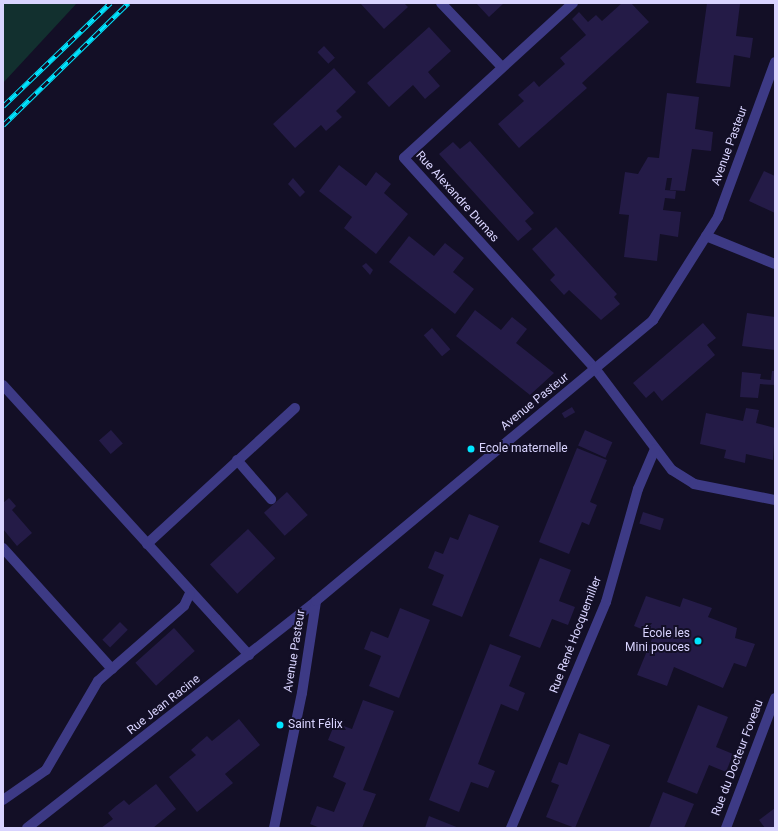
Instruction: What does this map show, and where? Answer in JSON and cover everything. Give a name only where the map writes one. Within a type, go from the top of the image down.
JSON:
[{"type":"street","points":[[441,3],[502,67]]},
{"type":"street","name":"Rue Alexandre Dumas","points":[[573,3],[404,158],[597,370]]},
{"type":"street","name":"Avenue Pasteur","points":[[274,828],[302,693],[316,601],[559,397],[597,370],[653,320],[718,217],[775,62]]},
{"type":"street","points":[[706,236],[775,264]]},
{"type":"street","points":[[597,370],[672,470],[694,484],[775,500]]},
{"type":"street","points":[[3,385],[190,593],[249,655]]},
{"type":"street","points":[[147,544],[295,408]]},
{"type":"street","name":"Rue René Hocquemiller","points":[[511,828],[606,602],[638,489],[655,449]]},
{"type":"street","points":[[237,460],[271,500]]},
{"type":"street","points":[[3,548],[112,669]]},
{"type":"street","points":[[4,798],[46,770],[98,681],[184,606],[190,593]]},
{"type":"street","name":"Rue Jean Racine","points":[[27,828],[316,601]]},
{"type":"street","name":"Rue du Docteur Foveau","points":[[726,828],[773,716],[775,698]]},
{"type":"green space","points":[[3,3],[77,3],[3,83]]},
{"type":"building","points":[[360,3],[404,3],[408,7],[384,29]]},
{"type":"building","points":[[476,3],[504,3],[489,17]]},
{"type":"building","points":[[622,3],[631,3],[649,22],[582,83],[587,88],[519,148],[498,124],[524,101],[518,95],[534,81],[539,87],[565,64],[560,58],[586,35],[572,19],[579,12],[588,22],[596,15],[602,21]]},
{"type":"building","points":[[707,3],[740,4],[736,36],[753,38],[750,58],[734,55],[730,87],[696,83]]},
{"type":"building","points":[[429,27],[451,51],[428,72],[440,86],[425,99],[413,85],[389,107],[367,83]]},
{"type":"building","points":[[324,46],[335,58],[328,64],[317,52]]},
{"type":"building","points":[[334,68],[356,92],[336,111],[342,117],[326,131],[321,125],[295,148],[273,124]]},
{"type":"building","points":[[667,93],[699,97],[695,129],[713,132],[711,151],[692,149],[685,191],[670,190],[672,178],[667,178],[665,190],[676,191],[675,199],[665,198],[663,210],[681,212],[678,237],[660,234],[657,261],[624,257],[629,215],[619,214],[625,172],[638,174],[648,157],[659,158]]},
{"type":"building","points":[[470,141],[534,213],[525,221],[532,229],[518,241],[439,154],[453,142],[460,149]]},
{"type":"building","points":[[339,165],[366,186],[376,172],[391,184],[384,193],[408,214],[376,254],[344,228],[352,217],[319,191]]},
{"type":"building","points":[[764,171],[775,176],[775,213],[749,201]]},
{"type":"building","points":[[293,178],[305,192],[300,197],[288,184]]},
{"type":"building","points":[[556,227],[617,294],[614,297],[620,304],[601,320],[569,290],[564,295],[550,280],[555,275],[532,249]]},
{"type":"building","points":[[409,236],[434,256],[445,243],[464,258],[453,272],[474,289],[455,314],[389,262]]},
{"type":"building","points":[[366,263],[373,270],[370,275],[362,266]]},
{"type":"building","points":[[475,310],[501,330],[512,317],[527,329],[516,343],[554,373],[530,395],[456,336]]},
{"type":"building","points":[[747,313],[775,317],[775,350],[742,346]]},
{"type":"building","points":[[703,323],[716,338],[707,345],[715,355],[662,401],[654,391],[646,398],[633,383]]},
{"type":"building","points":[[432,328],[450,349],[442,356],[424,335]]},
{"type":"building","points":[[772,371],[775,371],[775,385],[760,384],[758,398],[740,397],[742,372],[761,374],[760,379],[771,380]]},
{"type":"building","points":[[572,407],[575,412],[565,418],[562,413]]},
{"type":"building","points":[[746,408],[759,410],[756,423],[775,428],[773,460],[746,454],[745,463],[724,458],[726,450],[700,444],[706,413],[743,421]]},
{"type":"building","points":[[111,430],[123,444],[111,454],[99,440]]},
{"type":"building","points":[[585,430],[612,442],[605,458],[578,446]]},
{"type":"building","points":[[577,448],[607,460],[590,502],[597,505],[589,525],[582,522],[569,554],[539,542]]},
{"type":"building","points":[[287,492],[308,515],[285,536],[264,513]]},
{"type":"building","points":[[9,498],[16,506],[12,510],[32,533],[17,546],[3,529],[3,503]]},
{"type":"building","points":[[643,512],[664,519],[660,530],[639,523]]},
{"type":"building","points":[[469,514],[499,526],[462,617],[432,605],[444,575],[428,568],[435,551],[443,554],[450,537],[458,540]]},
{"type":"building","points":[[248,529],[275,558],[237,594],[210,564]]},
{"type":"building","points":[[540,558],[571,570],[559,601],[575,607],[568,625],[552,619],[540,648],[509,636]]},
{"type":"building","name":"École les Mini pouces","points":[[646,596],[680,607],[683,598],[712,608],[708,617],[737,628],[735,638],[755,644],[746,667],[734,663],[723,688],[674,667],[667,686],[637,675],[654,634],[634,626]]},
{"type":"building","points":[[400,608],[430,620],[399,698],[369,686],[381,656],[364,649],[371,631],[388,638]]},
{"type":"building","points":[[120,622],[128,630],[110,647],[102,640]]},
{"type":"building","points":[[174,628],[195,651],[156,686],[135,663]]},
{"type":"building","points":[[490,644],[521,656],[509,686],[525,693],[518,711],[501,704],[478,764],[495,771],[488,788],[471,782],[459,812],[429,800]]},
{"type":"building","points":[[363,700],[394,711],[363,790],[376,794],[362,828],[320,828],[310,824],[317,806],[334,812],[346,783],[333,777],[345,747],[328,740],[335,723],[352,729]]},
{"type":"building","points":[[698,705],[728,717],[716,747],[733,754],[726,772],[709,765],[697,794],[667,782]]},
{"type":"building","points":[[239,719],[260,745],[225,774],[233,783],[197,812],[169,777],[196,755],[191,750],[207,736],[212,741]]},
{"type":"building","points":[[579,733],[610,745],[575,828],[546,817],[559,785],[551,782],[559,762],[567,765]]},
{"type":"building","points":[[156,784],[176,809],[153,828],[101,828],[113,819],[108,813],[116,806],[124,800],[129,805]]},
{"type":"building","points":[[663,792],[694,804],[684,828],[649,828]]},
{"type":"building","points":[[775,808],[775,828],[765,828],[759,820]]},
{"type":"building","points":[[429,816],[459,828],[425,828]]},
{"type":"railway","points":[[3,106],[110,3]]},
{"type":"railway","points":[[3,125],[128,3]]},
{"type":"place","name":"Ecole maternelle","points":[[471,449]]},
{"type":"place","name":"École les Mini pouces","points":[[698,641]]},
{"type":"place","name":"Saint Félix","points":[[280,725]]}]
